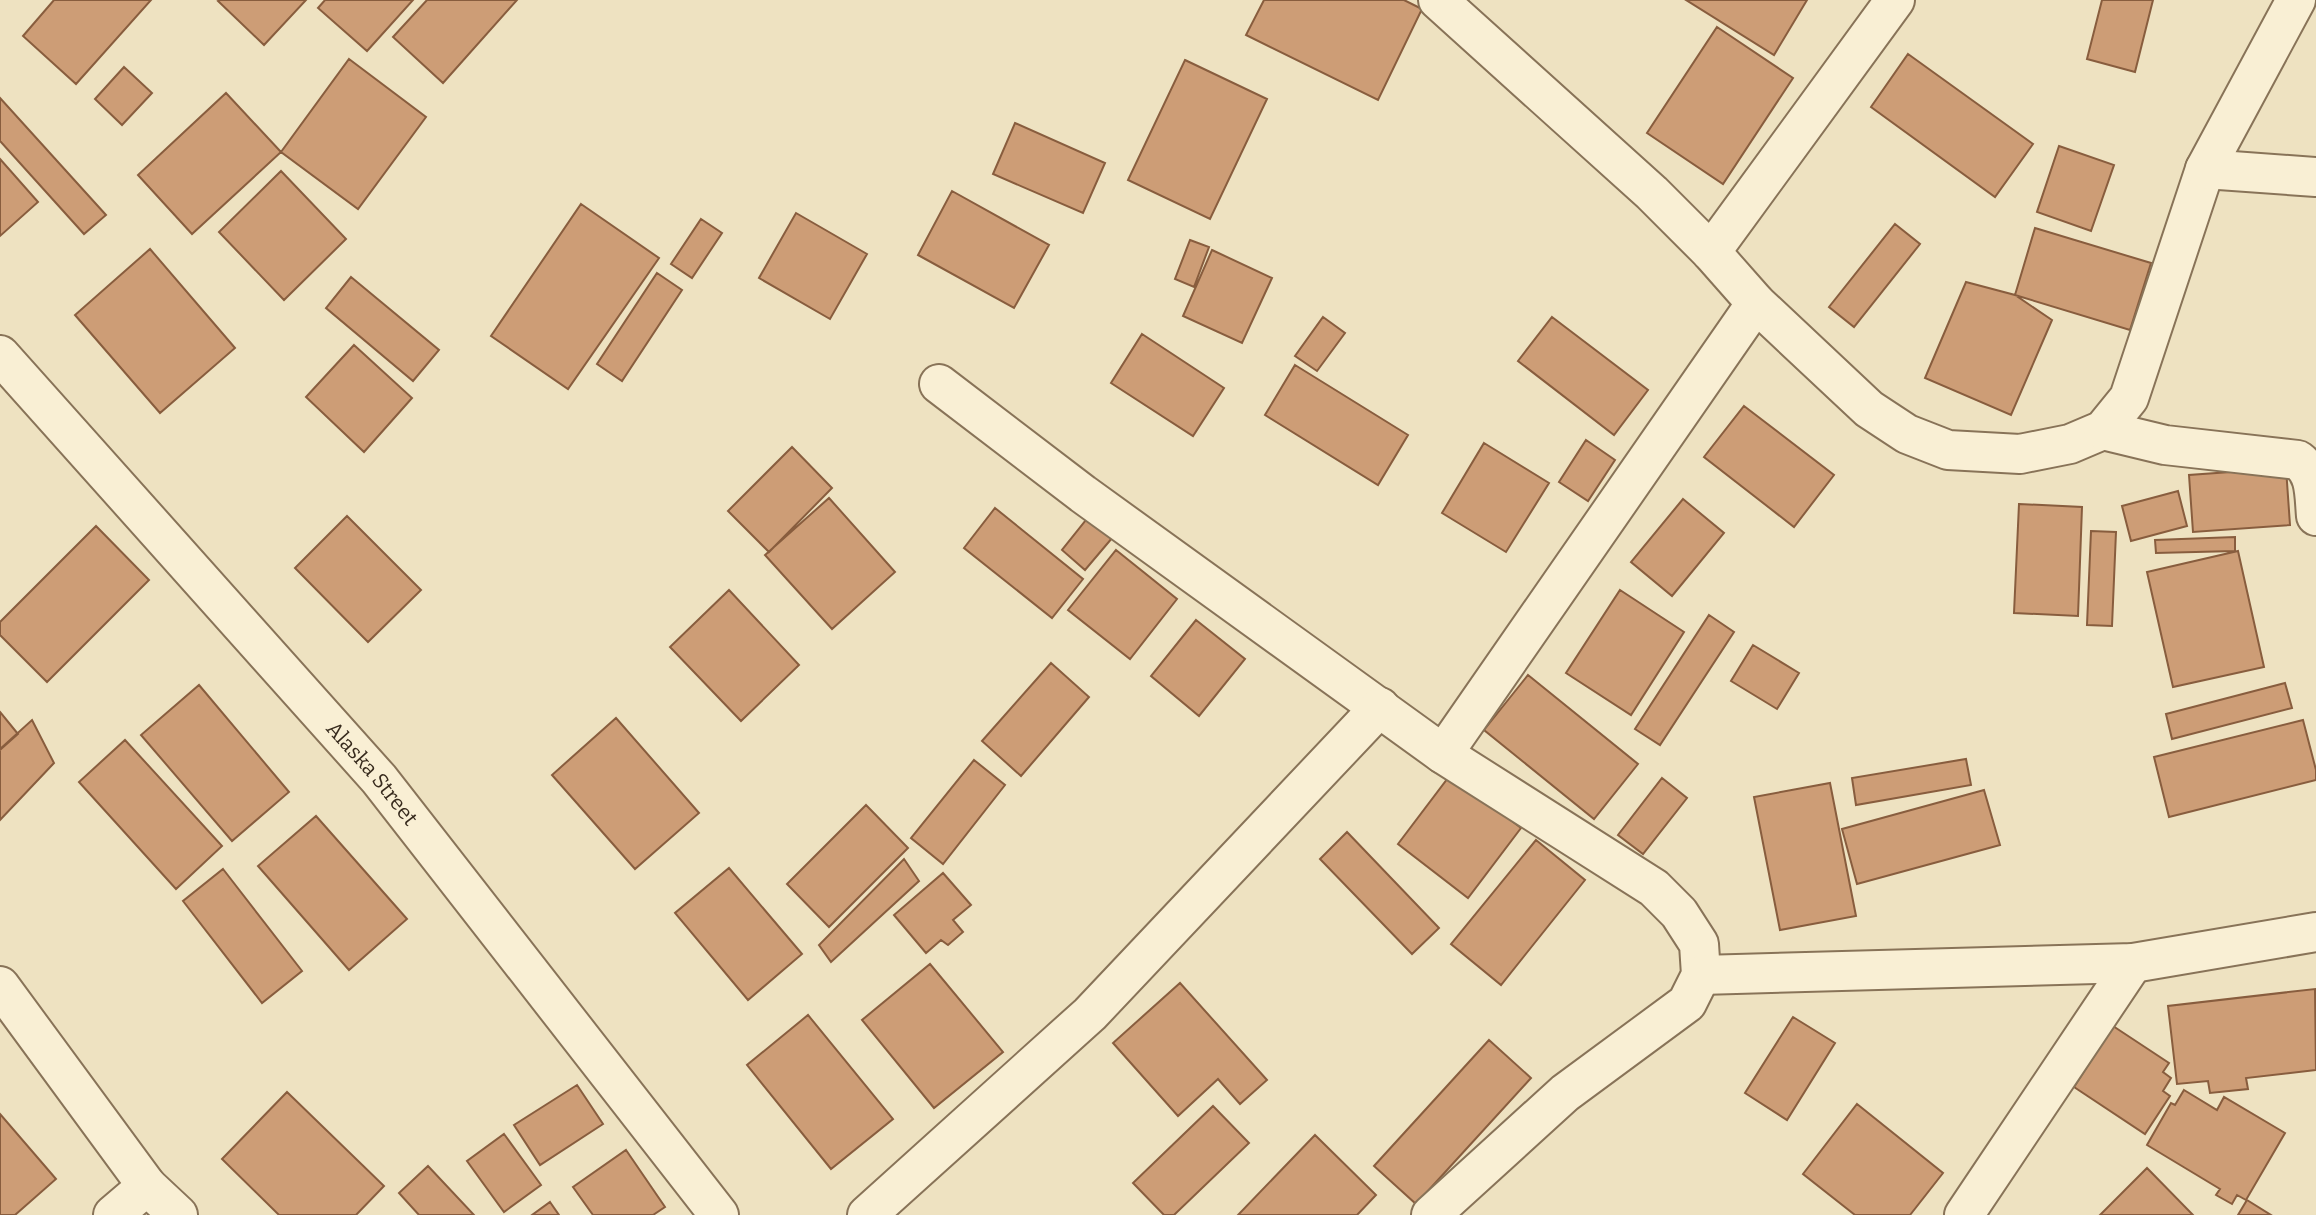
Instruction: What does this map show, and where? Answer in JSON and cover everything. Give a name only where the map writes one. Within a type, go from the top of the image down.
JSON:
[{"type":"street","points":[[1438,0],[1652,193],[1712,252],[1756,303],[1868,409],[1907,434],[1948,450],[2020,454],[2070,444],[2103,430],[2129,398],[2205,169],[2296,0]]},
{"type":"street","points":[[1712,252],[1895,0]]},
{"type":"street","points":[[2205,169],[2316,177]]},
{"type":"street","points":[[1443,754],[1756,303]]},
{"type":"street","name":"Alaska Street","points":[[0,355],[379,779],[719,1215]]},
{"type":"street","points":[[939,384],[1083,494],[1443,754],[1654,888],[1679,913],[1699,944],[1701,975],[1687,1003],[1565,1093],[1431,1215]]},
{"type":"street","points":[[2103,430],[2165,445],[2298,460],[2307,467],[2313,480],[2316,516]]},
{"type":"street","points":[[867,1215],[1090,1014],[1380,707]]},
{"type":"street","points":[[1701,975],[2133,963],[2316,932]]},
{"type":"street","points":[[1964,1215],[2133,963]]},
{"type":"street","points":[[0,986],[147,1186],[178,1215]]},
{"type":"street","points":[[113,1215],[147,1186]]},
{"type":"building","points":[[54,0],[151,0],[76,84],[23,36]]},
{"type":"building","points":[[306,0],[264,45],[218,1]]},
{"type":"building","points":[[325,0],[413,0],[367,51],[318,8]]},
{"type":"building","points":[[427,0],[517,0],[443,83],[393,37]]},
{"type":"building","points":[[1264,0],[1404,0],[1422,9],[1378,100],[1246,35]]},
{"type":"building","points":[[1686,0],[1807,0],[1774,55]]},
{"type":"building","points":[[2102,0],[2153,0],[2135,72],[2087,59]]},
{"type":"building","points":[[1717,27],[1793,78],[1723,184],[1647,133]]},
{"type":"building","points":[[1908,54],[2033,144],[1995,197],[1871,107]]},
{"type":"building","points":[[349,59],[426,117],[358,209],[281,152]]},
{"type":"building","points":[[1185,60],[1267,99],[1210,219],[1128,180]]},
{"type":"building","points":[[124,67],[152,93],[122,125],[95,99]]},
{"type":"building","points":[[226,93],[281,152],[192,234],[138,175]]},
{"type":"building","points":[[0,98],[106,215],[84,234],[0,141]]},
{"type":"building","points":[[1015,123],[1105,163],[1083,213],[993,174]]},
{"type":"building","points":[[2059,146],[2114,165],[2091,231],[2037,212]]},
{"type":"building","points":[[0,159],[38,202],[0,236]]},
{"type":"building","points":[[281,171],[346,239],[284,300],[219,232]]},
{"type":"building","points":[[952,191],[1049,245],[1014,308],[918,255]]},
{"type":"building","points":[[581,204],[659,258],[568,389],[491,336]]},
{"type":"building","points":[[796,213],[867,254],[830,319],[759,278]]},
{"type":"building","points":[[701,219],[722,233],[692,278],[671,264]]},
{"type":"building","points":[[1895,224],[1920,244],[1854,327],[1829,307]]},
{"type":"building","points":[[2035,228],[2151,263],[2130,330],[2015,295]]},
{"type":"building","points":[[1190,240],[1209,247],[1194,287],[1175,279]]},
{"type":"building","points":[[150,249],[235,348],[160,413],[75,315]]},
{"type":"building","points":[[1212,250],[1272,278],[1242,343],[1183,316]]},
{"type":"building","points":[[657,273],[682,290],[622,381],[597,364]]},
{"type":"building","points":[[351,277],[439,350],[413,381],[326,308]]},
{"type":"building","points":[[1966,282],[2015,295],[2052,320],[2011,415],[1925,378]]},
{"type":"building","points":[[1323,317],[1345,333],[1317,371],[1295,356]]},
{"type":"building","points":[[1552,317],[1648,390],[1614,435],[1518,361]]},
{"type":"building","points":[[1142,334],[1224,388],[1193,436],[1111,383]]},
{"type":"building","points":[[354,345],[412,398],[364,452],[306,397]]},
{"type":"building","points":[[1295,365],[1408,435],[1378,485],[1265,415]]},
{"type":"building","points":[[1744,406],[1834,475],[1794,527],[1704,457]]},
{"type":"building","points":[[1586,440],[1615,460],[1588,501],[1559,482]]},
{"type":"building","points":[[1484,443],[1549,483],[1506,552],[1442,513]]},
{"type":"building","points":[[792,447],[832,488],[769,552],[728,511]]},
{"type":"building","points":[[2286,468],[2290,525],[2193,532],[2189,475]]},
{"type":"building","points":[[2178,491],[2187,526],[2131,541],[2122,506]]},
{"type":"building","points":[[829,498],[895,572],[832,629],[765,555]]},
{"type":"building","points":[[1683,499],[1724,533],[1672,596],[1631,562]]},
{"type":"building","points":[[2019,504],[2082,507],[2078,616],[2014,613]]},
{"type":"building","points":[[995,508],[1083,579],[1052,618],[964,548]]},
{"type":"building","points":[[1094,510],[1118,531],[1085,570],[1062,550]]},
{"type":"building","points":[[347,516],[421,590],[368,642],[295,568]]},
{"type":"building","points":[[96,526],[149,580],[47,682],[0,635],[0,622]]},
{"type":"building","points":[[2091,531],[2116,532],[2112,626],[2087,625]]},
{"type":"building","points":[[2235,537],[2235,551],[2156,553],[2155,540]]},
{"type":"building","points":[[1116,550],[1177,599],[1130,659],[1068,610]]},
{"type":"building","points":[[2238,551],[2264,667],[2173,687],[2147,572]]},
{"type":"building","points":[[729,590],[799,665],[741,721],[670,647]]},
{"type":"building","points":[[1620,590],[1684,632],[1631,715],[1566,673]]},
{"type":"building","points":[[1709,615],[1734,632],[1660,745],[1635,729]]},
{"type":"building","points":[[1196,620],[1245,659],[1199,716],[1151,676]]},
{"type":"building","points":[[1753,645],[1799,673],[1777,709],[1731,681]]},
{"type":"building","points":[[1051,663],[1089,697],[1021,776],[982,741]]},
{"type":"building","points":[[1528,675],[1638,764],[1594,819],[1484,730]]},
{"type":"building","points":[[2285,683],[2292,708],[2172,739],[2166,714]]},
{"type":"building","points":[[199,685],[289,792],[232,841],[141,735]]},
{"type":"building","points":[[0,712],[18,734],[0,750]]},
{"type":"building","points":[[616,718],[699,813],[635,869],[552,775]]},
{"type":"building","points":[[32,720],[54,763],[0,820],[0,749]]},
{"type":"building","points":[[2303,720],[2316,770],[2316,780],[2169,817],[2154,757]]},
{"type":"building","points":[[125,740],[222,846],[176,889],[79,782]]},
{"type":"building","points":[[1966,759],[1971,785],[1856,805],[1852,778]]},
{"type":"building","points":[[974,760],[1005,785],[943,864],[911,838]]},
{"type":"building","points":[[1451,774],[1521,828],[1468,898],[1398,844]]},
{"type":"building","points":[[1662,778],[1687,798],[1643,854],[1618,835]]},
{"type":"building","points":[[1830,783],[1856,916],[1780,930],[1754,797]]},
{"type":"building","points":[[1984,790],[2000,845],[1857,884],[1842,829]]},
{"type":"building","points":[[866,805],[908,848],[829,927],[787,884]]},
{"type":"building","points":[[316,816],[407,919],[349,970],[258,866]]},
{"type":"building","points":[[1347,832],[1439,928],[1412,954],[1320,859]]},
{"type":"building","points":[[1536,840],[1585,880],[1501,985],[1451,944]]},
{"type":"building","points":[[904,859],[919,881],[831,962],[819,945]]},
{"type":"building","points":[[729,868],[802,954],[748,1000],[675,913]]},
{"type":"building","points":[[223,869],[302,971],[262,1003],[183,901]]},
{"type":"building","points":[[943,873],[971,905],[953,920],[963,932],[948,945],[941,940],[926,953],[894,915]]},
{"type":"building","points":[[930,964],[1003,1052],[934,1108],[862,1020]]},
{"type":"building","points":[[1180,983],[1267,1080],[1240,1104],[1218,1079],[1178,1116],[1113,1043]]},
{"type":"building","points":[[2315,989],[2316,1070],[2246,1078],[2248,1089],[2210,1093],[2208,1081],[2177,1084],[2168,1006]]},
{"type":"building","points":[[808,1015],[893,1119],[831,1169],[747,1065]]},
{"type":"building","points":[[1793,1017],[1835,1043],[1787,1120],[1745,1093]]},
{"type":"building","points":[[2113,1026],[2169,1063],[2163,1072],[2171,1078],[2163,1091],[2170,1096],[2145,1134],[2074,1087]]},
{"type":"building","points":[[1489,1040],[1531,1078],[1416,1204],[1374,1166]]},
{"type":"building","points":[[577,1085],[603,1124],[540,1165],[514,1125]]},
{"type":"building","points":[[2184,1090],[2217,1110],[2224,1097],[2285,1133],[2246,1200],[2237,1195],[2232,1204],[2216,1195],[2220,1189],[2147,1145],[2171,1103],[2175,1105]]},
{"type":"building","points":[[287,1092],[384,1186],[356,1215],[279,1215],[222,1159]]},
{"type":"building","points":[[1857,1104],[1943,1173],[1910,1215],[1855,1215],[1803,1174]]},
{"type":"building","points":[[1213,1106],[1249,1143],[1174,1215],[1164,1215],[1133,1183]]},
{"type":"building","points":[[0,1114],[56,1179],[15,1215],[0,1215]]},
{"type":"building","points":[[504,1134],[541,1185],[504,1212],[467,1161]]},
{"type":"building","points":[[1315,1135],[1376,1195],[1357,1215],[1238,1215]]},
{"type":"building","points":[[626,1150],[665,1207],[653,1215],[593,1215],[573,1187]]},
{"type":"building","points":[[428,1166],[474,1215],[419,1215],[399,1193]]},
{"type":"building","points":[[2147,1168],[2193,1215],[2100,1215]]},
{"type":"building","points":[[2247,1200],[2271,1215],[2238,1215]]},
{"type":"building","points":[[550,1202],[559,1215],[532,1215]]}]
